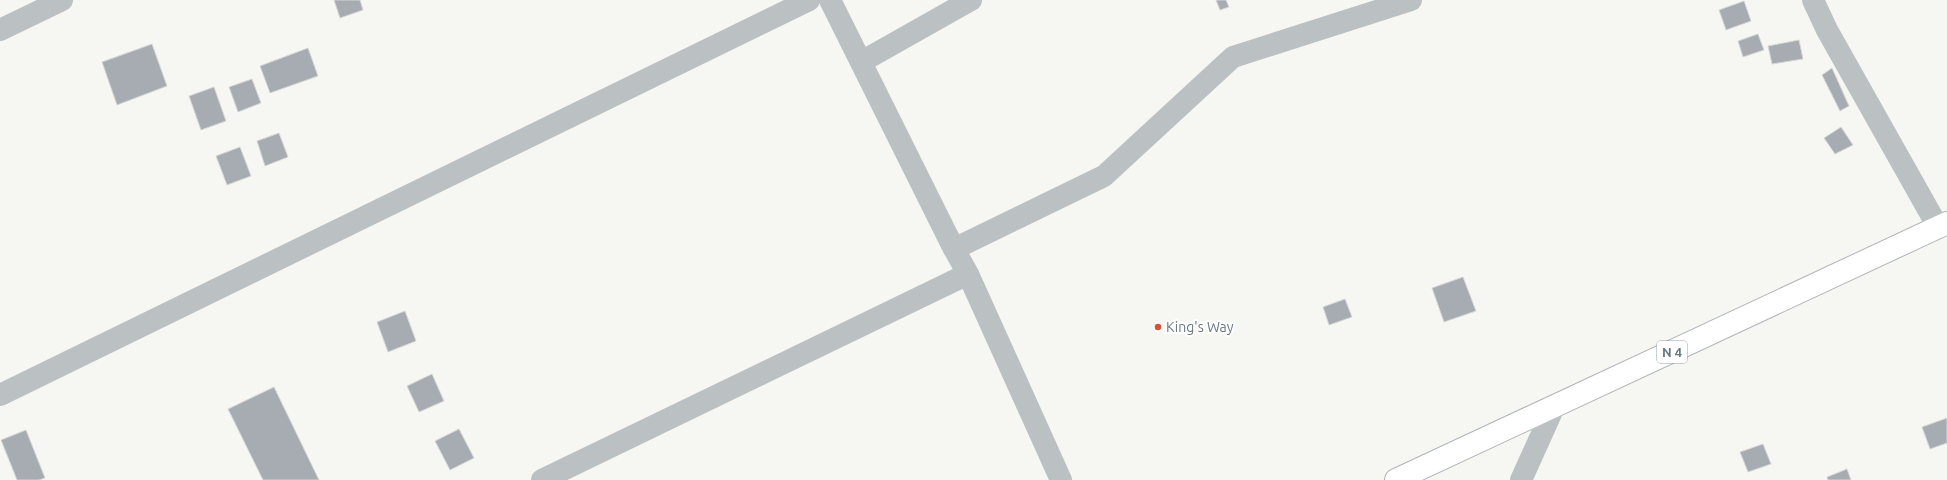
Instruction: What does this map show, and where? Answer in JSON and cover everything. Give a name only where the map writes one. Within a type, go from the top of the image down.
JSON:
[{"type":"highway","name":"N 4","points":[[1396,480],[1943,225]]},
{"type":"street","points":[[0,30],[62,0]]},
{"type":"street","points":[[0,395],[809,0]]},
{"type":"street","points":[[830,0],[954,249],[968,274],[1061,480]]},
{"type":"street","points":[[861,62],[971,0]]},
{"type":"street","points":[[954,249],[1104,176],[1233,58],[1411,0]]},
{"type":"street","points":[[1813,0],[1827,30],[1943,225]]},
{"type":"street","points":[[542,480],[968,274]]},
{"type":"street","points":[[1521,480],[1554,407]]},
{"type":"building","points":[[334,0],[360,0],[363,10],[340,18]]},
{"type":"building","points":[[1216,0],[1226,0],[1229,7],[1220,10]]},
{"type":"building","points":[[1744,1],[1751,21],[1726,30],[1719,10]]},
{"type":"building","points":[[1758,34],[1764,50],[1743,57],[1738,41]]},
{"type":"building","points":[[1799,40],[1803,59],[1772,64],[1768,46]]},
{"type":"building","points":[[152,44],[167,86],[117,105],[102,62]]},
{"type":"building","points":[[308,48],[318,76],[270,93],[260,66]]},
{"type":"building","points":[[1832,68],[1849,106],[1840,111],[1822,75]]},
{"type":"building","points":[[252,79],[261,103],[238,112],[229,87]]},
{"type":"building","points":[[214,87],[226,121],[201,130],[189,96]]},
{"type":"building","points":[[1841,127],[1853,145],[1835,154],[1824,138]]},
{"type":"building","points":[[279,133],[288,157],[265,166],[257,141]]},
{"type":"building","points":[[240,147],[251,176],[227,185],[216,156]]},
{"type":"building","points":[[1463,277],[1476,311],[1444,322],[1432,288]]},
{"type":"building","points":[[1345,299],[1352,317],[1329,325],[1323,307]]},
{"type":"building","points":[[405,311],[416,341],[388,352],[377,322]]},
{"type":"building","points":[[432,374],[444,401],[419,412],[407,386]]},
{"type":"building","points":[[274,387],[319,480],[263,480],[228,409]]},
{"type":"building","points":[[1947,418],[1947,443],[1930,449],[1922,427]]},
{"type":"building","points":[[459,429],[474,458],[450,470],[435,441]]},
{"type":"building","points":[[26,430],[45,478],[39,480],[17,480],[1,440]]},
{"type":"building","points":[[1763,444],[1771,464],[1748,472],[1740,452]]},
{"type":"building","points":[[1847,469],[1851,480],[1828,480],[1827,477]]},
{"type":"place","name":"King's Way","points":[[1158,327]]}]
